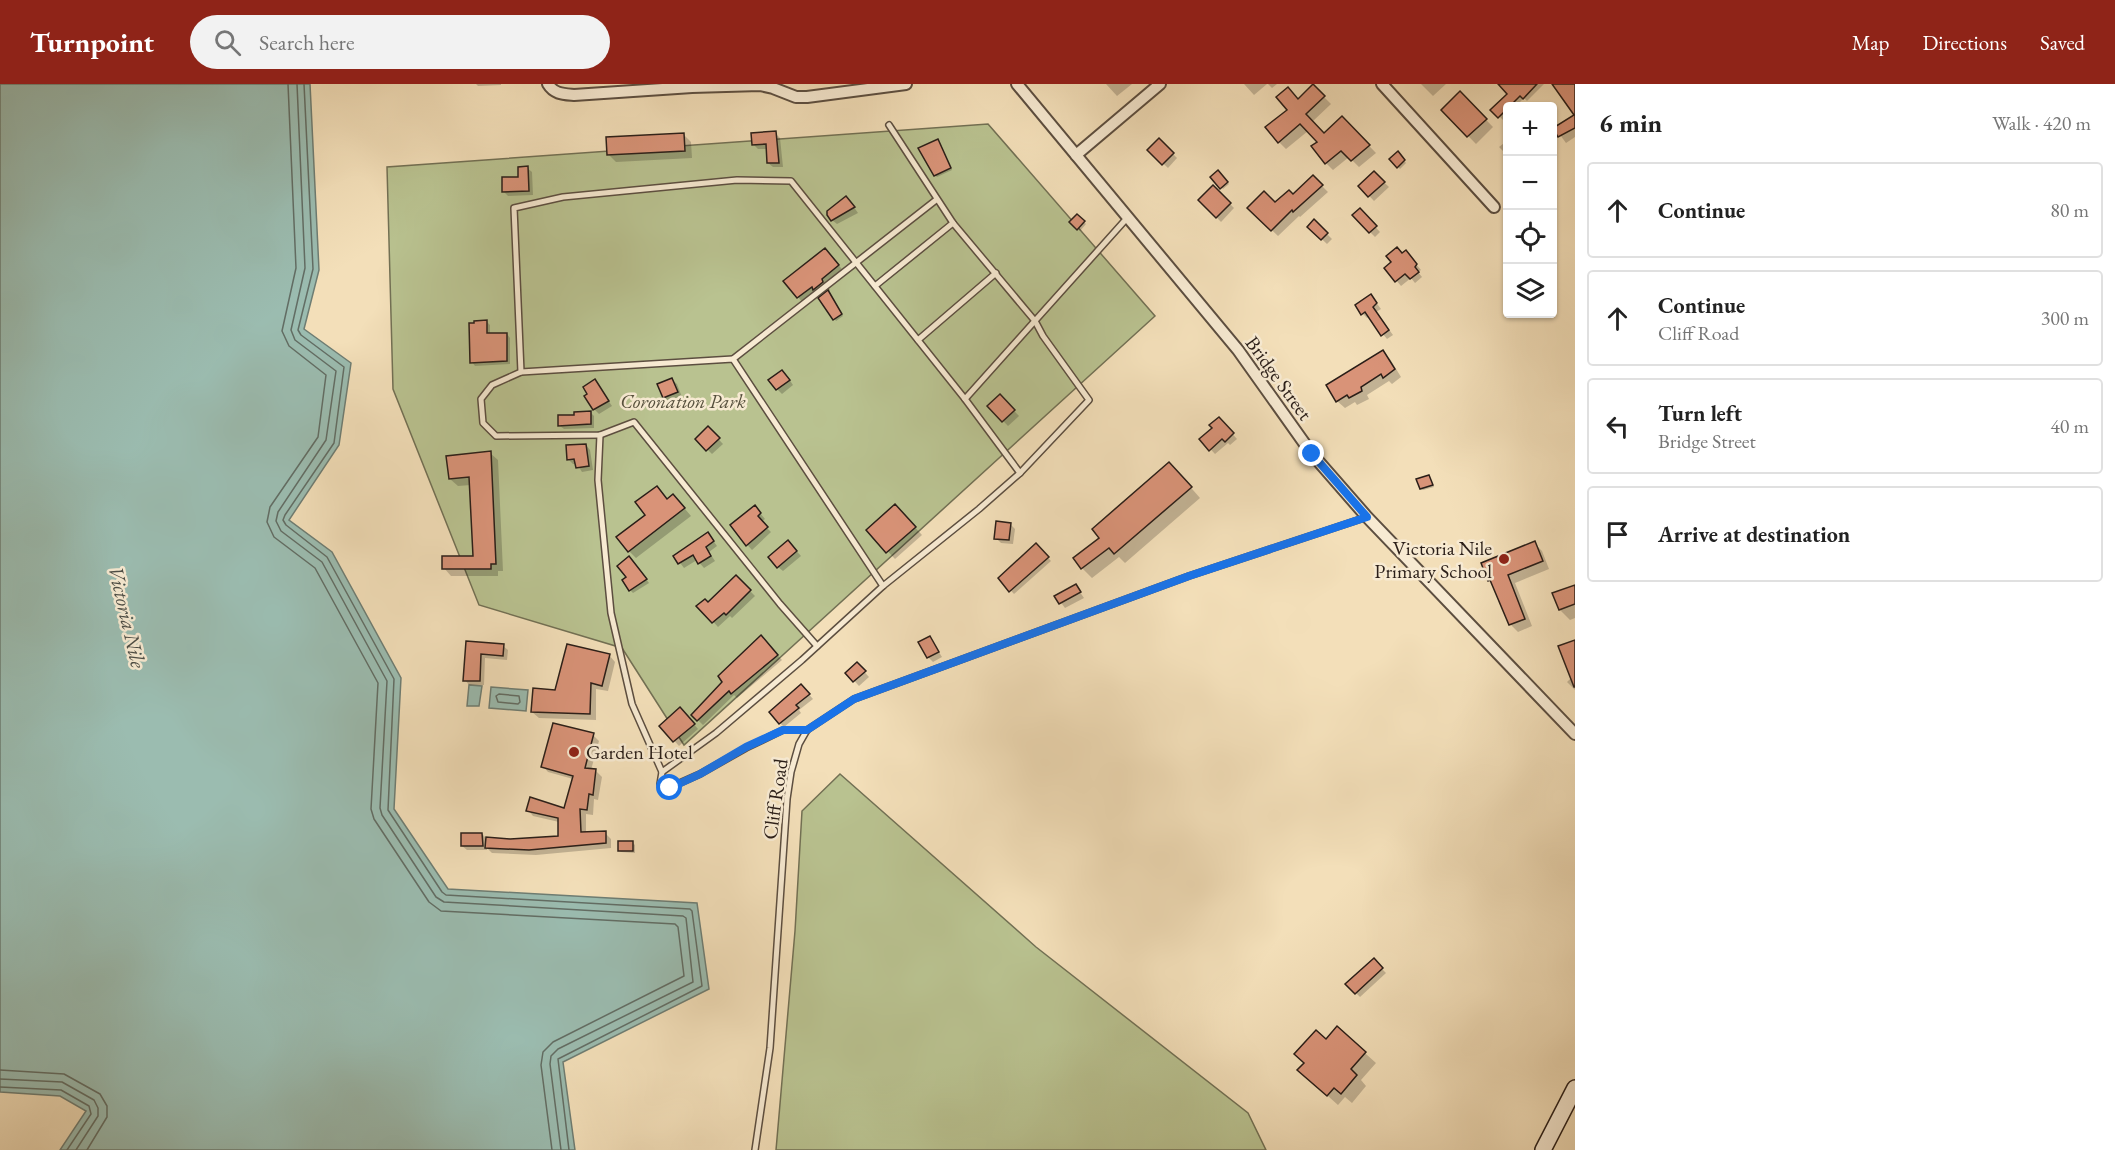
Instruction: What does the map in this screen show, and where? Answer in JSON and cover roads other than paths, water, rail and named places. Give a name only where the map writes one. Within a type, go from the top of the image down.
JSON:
[{"type":"street","points":[[548,84],[558,93],[574,95],[692,87],[766,86],[787,95],[807,97],[906,84]]},
{"type":"street","name":"Bridge Street","points":[[1017,84],[1238,350],[1312,454],[1367,517],[1575,734]]},
{"type":"street","points":[[1076,155],[1160,84]]},
{"type":"street","points":[[1382,84],[1494,207]]},
{"type":"street","points":[[1543,1150],[1575,1088]]},
{"type":"lane","points":[[662,772],[716,733],[818,646],[883,586],[980,509],[1020,472],[1089,400],[1043,336],[1035,321],[936,200],[889,125]]},
{"type":"lane","points":[[521,372],[514,208],[563,197],[725,181],[791,181],[965,399],[1020,472]]},
{"type":"lane","points":[[818,646],[780,604],[634,422],[600,435],[496,436],[483,423],[481,399],[492,385],[521,372],[733,359],[936,200]]},
{"type":"lane","points":[[965,399],[1128,217]]},
{"type":"lane","points":[[875,286],[953,223]]},
{"type":"lane","points":[[918,340],[996,273]]},
{"type":"lane","points":[[733,359],[883,586]]},
{"type":"lane","points":[[600,435],[598,480],[611,613],[632,704],[662,772],[660,784],[662,789],[666,790],[783,730],[807,730],[854,699],[1189,576],[1367,517]]},
{"type":"lane","name":"Cliff Road","points":[[755,1150],[770,1048],[787,799],[799,744],[807,730]]},
{"type":"water","name":"Victoria Nile","points":[[0,84],[310,84],[319,270],[304,329],[351,363],[339,445],[289,520],[332,552],[401,678],[394,809],[448,889],[697,903],[709,989],[563,1062],[575,1150],[60,1150],[86,1111],[60,1096],[0,1092]]},
{"type":"water","points":[[469,685],[482,686],[479,706],[467,706]]},
{"type":"water","points":[[491,687],[528,690],[526,711],[489,708]]},
{"type":"place","name":"Victoria Nile Primary School","points":[[1504,559]]},
{"type":"place","name":"Garden Hotel","points":[[574,752]]},
{"type":"park label","name":"Coronation Park","points":[[683,401]]}]
